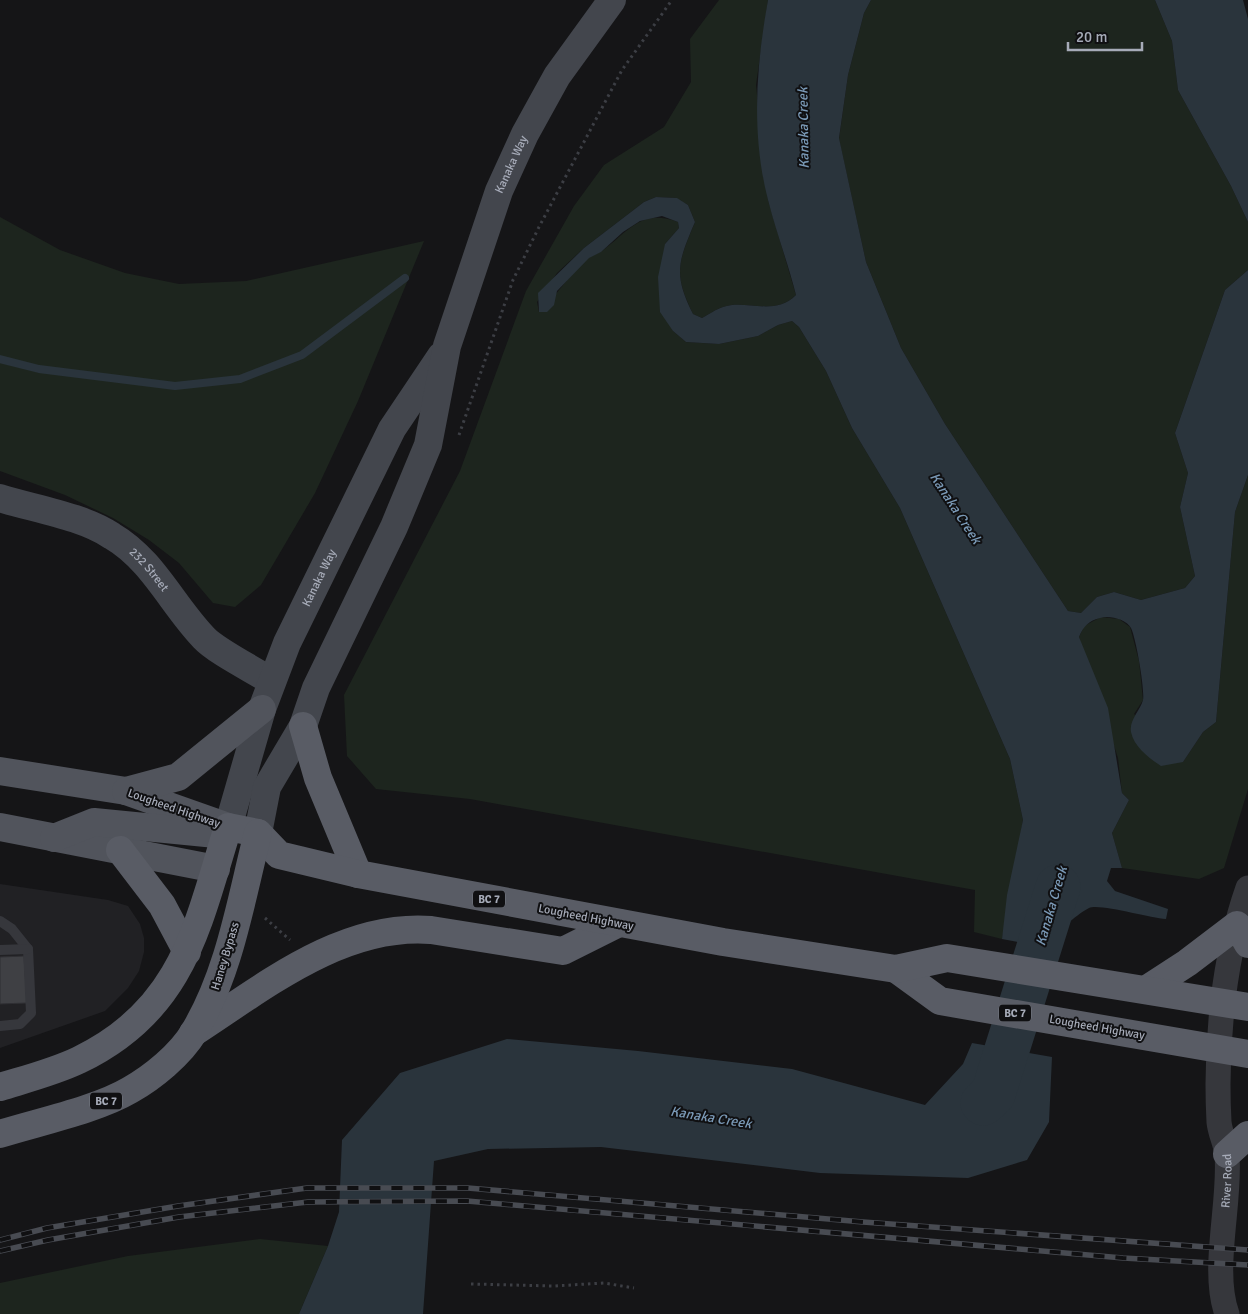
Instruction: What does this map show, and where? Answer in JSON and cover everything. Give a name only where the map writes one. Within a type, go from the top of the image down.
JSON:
[{"type":"highway","points":[[303,726],[318,778],[358,874]]},
{"type":"highway","points":[[0,1087],[77,1061],[120,1036],[159,998],[175,976],[187,952],[227,831]]},
{"type":"highway","points":[[216,869],[248,874],[279,855],[257,834]]},
{"type":"highway","name":"Haney Bypass","points":[[0,1134],[101,1103],[129,1091],[154,1074],[194,1033],[222,973],[257,834]]},
{"type":"highway","points":[[120,850],[162,905],[187,952]]},
{"type":"highway","name":"Lougheed Highway","points":[[279,855],[358,874],[723,942],[896,969],[947,958],[1147,989],[1235,1005]]},
{"type":"highway","name":"BC 7","points":[[194,1033],[305,961],[379,933],[409,928],[431,930],[563,951],[619,923]]},
{"type":"highway","points":[[1147,989],[1187,963],[1243,934]]},
{"type":"highway","name":"Lougheed Highway","points":[[896,969],[940,1001],[1248,1054]]},
{"type":"highway","points":[[1227,1154],[1248,1134]]},
{"type":"main road","name":"Kanaka Way","points":[[257,834],[267,787],[303,726],[316,688],[394,527],[428,445],[447,346],[499,191],[556,76],[612,0]]},
{"type":"main road","name":"Kanaka Way","points":[[227,831],[262,709],[271,681],[287,643],[392,428],[447,346]]},
{"type":"main road","name":"232 Street","points":[[0,498],[93,526],[112,535],[130,548],[148,566],[193,626],[206,640],[271,681]]},
{"type":"main road","points":[[126,791],[178,777],[262,709]]},
{"type":"main road","name":"Lougheed Highway","points":[[0,770],[126,791],[227,831]]},
{"type":"main road","points":[[54,838],[94,822],[257,834]]},
{"type":"main road","points":[[0,828],[216,869]]},
{"type":"street","name":"River Road","points":[[1227,1314],[1221,1291],[1227,1154],[1219,1124],[1219,1048],[1235,1005],[1248,888]]},
{"type":"lane","points":[[0,921],[12,929],[28,948],[31,1013],[20,1024],[0,1026]]},
{"type":"lane","points":[[0,950],[28,948]]},
{"type":"path","points":[[457,440],[513,280],[526,253],[622,70],[672,0]]},
{"type":"path","points":[[264,917],[297,946]]},
{"type":"path","points":[[471,1284],[554,1286],[604,1283],[634,1288]]},
{"type":"shaded area","points":[[719,0],[768,0],[756,85],[768,200],[796,295],[787,302],[778,305],[732,305],[720,308],[702,318],[693,314],[682,288],[680,268],[695,222],[688,205],[676,198],[656,197],[644,202],[584,248],[557,273],[537,302],[539,312],[588,258],[602,251],[636,224],[654,218],[665,218],[678,222],[679,228],[665,244],[673,331],[686,342],[719,344],[758,336],[778,325],[792,321],[799,327],[826,371],[852,428],[900,508],[1010,759],[1023,820],[1002,939],[974,932],[975,890],[470,799],[376,789],[347,756],[344,695],[460,471],[526,291],[574,206],[604,165],[664,127],[691,82],[690,39]]},
{"type":"shaded area","points":[[871,0],[1155,0],[1172,41],[1178,90],[1231,186],[1248,222],[1248,270],[1225,290],[1175,433],[1188,473],[1180,507],[1195,576],[1185,588],[1141,600],[1114,592],[1097,597],[1081,613],[1068,611],[945,424],[901,348],[866,262],[839,139],[848,75],[864,13]]},
{"type":"shaded area","points":[[0,217],[60,250],[125,273],[179,284],[246,281],[424,241],[358,401],[315,493],[261,585],[235,607],[213,603],[179,563],[149,540],[113,518],[65,495],[0,471]]},
{"type":"shaded area","points":[[1248,475],[1248,789],[1224,868],[1199,879],[1122,868],[1112,833],[1129,800],[1122,793],[1118,758],[1079,637],[1084,626],[1101,617],[1119,619],[1130,627],[1139,661],[1143,700],[1134,714],[1183,762],[1203,732],[1216,722],[1235,512]]},
{"type":"shaded area","points":[[0,884],[108,900],[128,906],[140,924],[144,938],[144,952],[139,971],[128,988],[105,1011],[0,1048]]},
{"type":"shaded area","points":[[260,1239],[328,1246],[299,1314],[0,1314],[0,1283],[128,1256]]},
{"type":"water","points":[[768,0],[871,0],[864,13],[848,75],[839,138],[866,262],[901,348],[945,424],[1068,611],[1081,613],[1097,597],[1114,592],[1141,600],[1185,588],[1195,576],[1180,507],[1188,473],[1175,433],[1225,290],[1248,270],[1248,475],[1235,512],[1216,722],[1203,732],[1183,762],[1161,766],[1135,743],[1131,728],[1133,720],[1142,704],[1143,694],[1138,653],[1129,625],[1117,618],[1100,618],[1086,625],[1079,637],[1108,708],[1122,793],[1129,800],[1112,833],[1122,868],[1111,868],[1107,881],[1115,891],[1168,909],[1166,919],[1094,907],[1089,908],[1067,924],[1060,950],[1002,939],[1007,895],[1023,820],[1010,759],[900,508],[852,428],[826,371],[799,327],[792,321],[778,325],[758,336],[719,344],[686,342],[673,331],[660,312],[658,277],[665,244],[679,228],[678,222],[662,216],[640,221],[623,232],[601,252],[589,258],[557,291],[554,305],[547,312],[539,312],[538,293],[584,248],[644,202],[656,197],[677,198],[688,205],[695,222],[680,268],[682,288],[693,314],[702,318],[720,308],[732,305],[779,305],[796,295],[768,200],[759,150],[757,125],[758,75]]},
{"type":"water","points":[[1155,0],[1243,0],[1248,19],[1248,222],[1231,186],[1178,90],[1172,41]]},
{"type":"water","points":[[507,1039],[638,1051],[792,1069],[925,1105],[963,1064],[972,1043],[1052,1057],[1049,1122],[1027,1160],[968,1178],[820,1173],[601,1147],[488,1149],[434,1161],[423,1314],[299,1314],[328,1246],[339,1212],[342,1140],[400,1073]]},
{"type":"building","points":[[24,956],[27,1003],[0,1004],[0,957]]},
{"type":"waterway","points":[[0,359],[39,369],[175,386],[240,379],[302,355],[405,278]]},
{"type":"waterway","name":"Kanaka Creek","points":[[983,1103],[993,1094],[1058,887]]},
{"type":"railway","points":[[0,1240],[47,1228],[178,1206],[307,1188],[468,1188],[863,1222],[1248,1250]]},
{"type":"railway","points":[[0,1251],[48,1240],[179,1217],[308,1202],[467,1201],[1123,1258],[1248,1265]]}]
